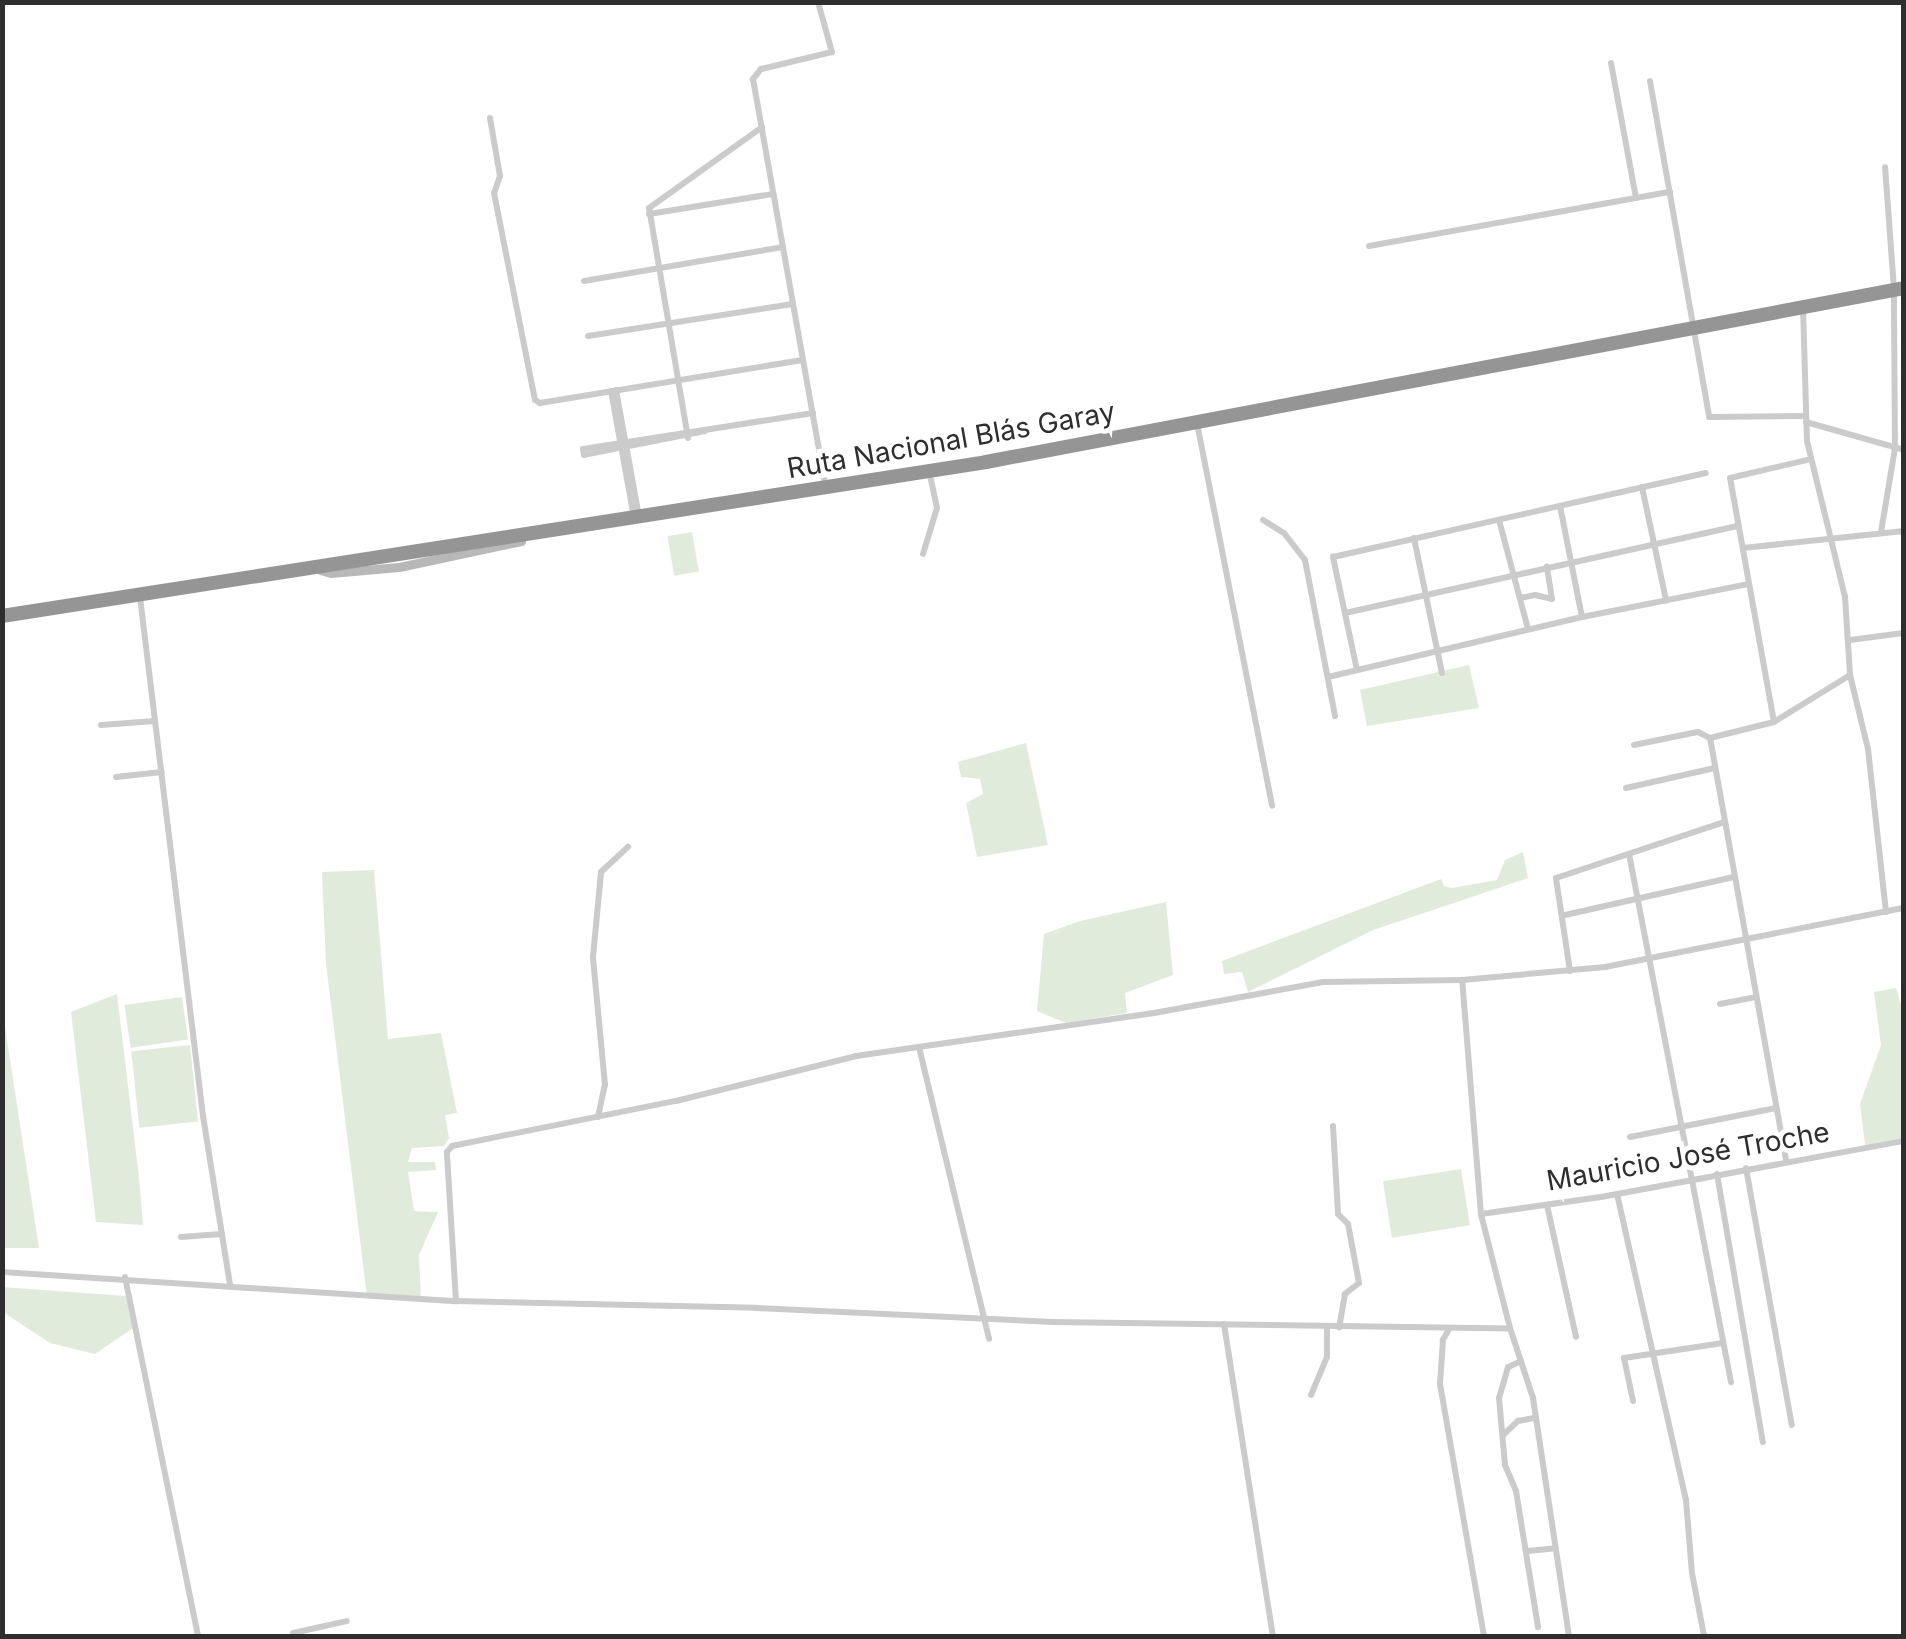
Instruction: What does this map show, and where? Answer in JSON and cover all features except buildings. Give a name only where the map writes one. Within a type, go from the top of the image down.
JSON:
[{"type":"highway","name":"Ruta Nacional Blás Garay","points":[[2,616],[929,471],[1899,288]]},
{"type":"street","points":[[818,2],[832,52],[756,73],[762,127],[826,488]]},
{"type":"street","points":[[1611,63],[1636,198]]},
{"type":"street","points":[[1650,80],[1709,418],[1806,419],[1899,449]]},
{"type":"street","points":[[490,118],[500,176],[494,193],[535,400],[540,404],[803,360]]},
{"type":"street","points":[[687,434],[649,214],[652,202],[762,127]]},
{"type":"street","points":[[1881,532],[1899,449],[1899,288],[1885,167]]},
{"type":"street","points":[[1369,246],[1670,192]]},
{"type":"street","points":[[649,214],[774,194]]},
{"type":"street","points":[[584,281],[783,248]]},
{"type":"street","points":[[588,336],[793,304]]},
{"type":"street","points":[[1803,306],[1806,419],[1850,640],[1850,674],[1868,749],[1886,912]]},
{"type":"street","points":[[614,390],[636,517]]},
{"type":"street","points":[[624,445],[583,448],[584,454],[813,413]]},
{"type":"street","points":[[1197,422],[1272,806]]},
{"type":"street","points":[[1774,722],[1730,478],[1812,459]]},
{"type":"street","points":[[923,554],[937,508],[929,471]]},
{"type":"street","points":[[1357,670],[1333,558],[1706,472]]},
{"type":"street","points":[[1642,487],[1666,600]]},
{"type":"street","points":[[1560,506],[1582,616]]},
{"type":"street","points":[[1263,520],[1284,533],[1304,560],[1336,716]]},
{"type":"street","points":[[1499,520],[1510,575],[1528,630]]},
{"type":"street","points":[[1345,613],[1739,526]]},
{"type":"street","points":[[1743,548],[1904,531]]},
{"type":"street","points":[[1414,538],[1442,673]]},
{"type":"street","points":[[1520,598],[1535,594],[1552,599],[1547,566]]},
{"type":"street","points":[[1328,677],[1582,616],[1748,584]]},
{"type":"street","points":[[140,595],[230,1285]]},
{"type":"street","points":[[1850,640],[1904,633]]},
{"type":"street","points":[[1634,744],[1698,732],[1710,738],[1774,722],[1850,674]]},
{"type":"street","points":[[100,726],[155,720]]},
{"type":"street","points":[[1710,738],[1786,1160]]},
{"type":"street","points":[[1626,788],[1715,768]]},
{"type":"street","points":[[116,777],[162,772]]},
{"type":"street","points":[[1570,971],[1565,915],[1556,878],[1724,822]]},
{"type":"street","points":[[598,1117],[605,1085],[593,957],[601,872],[628,847]]},
{"type":"street","points":[[1629,854],[1732,1382]]},
{"type":"street","points":[[1565,915],[1639,902],[1734,877]]},
{"type":"street","points":[[456,1301],[449,1148],[856,1056],[1154,1013],[1323,982],[1462,980],[1652,960],[1904,908]]},
{"type":"street","points":[[1462,980],[1480,1214],[1534,1418],[1570,1636]]},
{"type":"street","points":[[1720,1004],[1755,996]]},
{"type":"street","points":[[919,1047],[989,1339]]},
{"type":"street","points":[[1630,1137],[1776,1108]]},
{"type":"street","points":[[1333,1126],[1338,1214],[1348,1224],[1359,1283],[1346,1294],[1338,1327]]},
{"type":"street","name":"Mauricio José Troche","points":[[1480,1214],[1617,1194],[1904,1141]]},
{"type":"street","points":[[1746,1168],[1792,1425]]},
{"type":"street","points":[[1717,1174],[1764,1442]]},
{"type":"street","points":[[1617,1194],[1686,1500],[1692,1573],[1704,1636]]},
{"type":"street","points":[[1547,1205],[1576,1336]]},
{"type":"street","points":[[181,1237],[221,1234]]},
{"type":"street","points":[[2,1272],[456,1301],[1328,1327],[1510,1328]]},
{"type":"street","points":[[125,1277],[198,1636]]},
{"type":"street","points":[[1224,1324],[1273,1636]]},
{"type":"street","points":[[1311,1395],[1327,1358],[1328,1327]]},
{"type":"street","points":[[1450,1328],[1444,1334],[1440,1384],[1484,1636]]},
{"type":"street","points":[[1633,1402],[1624,1358],[1723,1343]]},
{"type":"street","points":[[1521,1361],[1508,1368],[1499,1398],[1505,1465],[1516,1490],[1538,1626]]},
{"type":"street","points":[[1503,1435],[1518,1420],[1534,1418]]},
{"type":"street","points":[[1528,1550],[1555,1548]]},
{"type":"street","points":[[293,1633],[347,1621]]},
{"type":"green space","points":[[692,532],[699,571],[674,576],[667,536]]},
{"type":"green space","points":[[1469,665],[1479,708],[1367,726],[1360,690]]},
{"type":"green space","points":[[1026,743],[1048,845],[977,857],[966,803],[983,794],[980,779],[961,777],[958,762]]},
{"type":"green space","points":[[1523,852],[1528,878],[1373,930],[1248,992],[1242,972],[1224,974],[1222,961],[1441,879],[1444,886],[1452,888],[1497,880],[1505,860]]},
{"type":"green space","points":[[374,870],[388,1039],[441,1033],[457,1113],[445,1115],[449,1138],[444,1146],[412,1148],[408,1162],[435,1162],[436,1170],[408,1172],[414,1211],[438,1212],[419,1255],[421,1300],[367,1297],[326,964],[322,872]]},
{"type":"green space","points":[[1166,902],[1173,975],[1125,993],[1127,1013],[1066,1023],[1037,1011],[1044,934],[1080,921]]},
{"type":"green space","points":[[1896,988],[1903,1012],[1903,1138],[1865,1145],[1860,1104],[1881,1045],[1874,992]]},
{"type":"green space","points":[[117,994],[143,1225],[96,1222],[71,1012]]},
{"type":"green space","points":[[182,997],[188,1040],[131,1048],[125,1005]]},
{"type":"green space","points":[[3,1014],[39,1248],[3,1248]]},
{"type":"green space","points":[[190,1045],[198,1122],[139,1128],[131,1051]]},
{"type":"green space","points":[[1461,1169],[1470,1225],[1392,1238],[1383,1181]]},
{"type":"green space","points":[[2,1287],[126,1296],[133,1328],[95,1354],[50,1343],[3,1312]]}]
